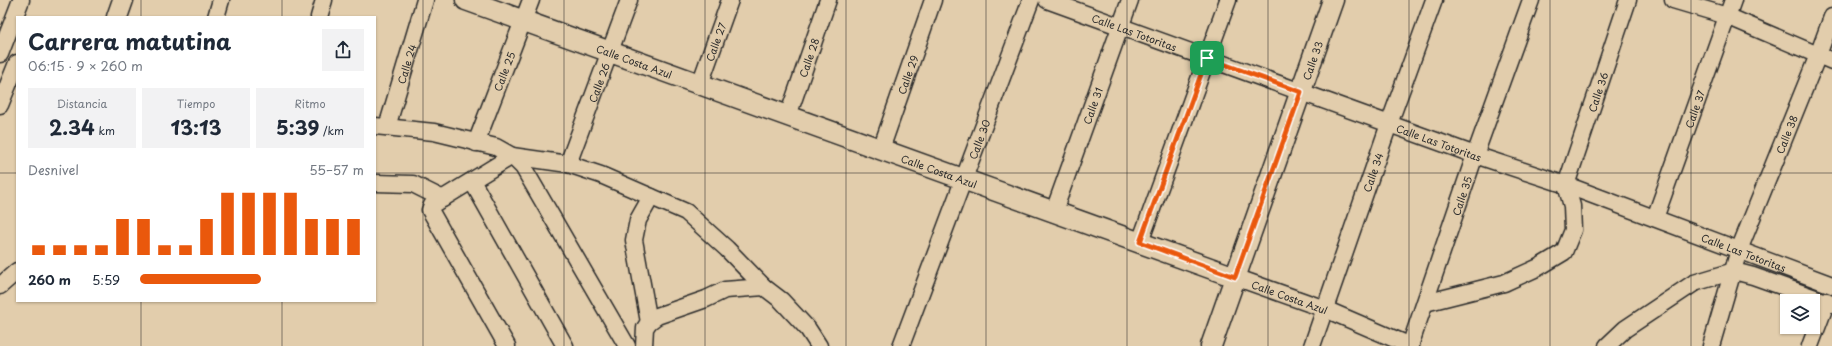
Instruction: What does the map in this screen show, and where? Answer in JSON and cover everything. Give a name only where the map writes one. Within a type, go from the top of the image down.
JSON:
[{"type":"street","points":[[16,63],[0,56],[21,0]]},
{"type":"street","points":[[117,16],[123,0]]},
{"type":"street","points":[[216,16],[221,0]]},
{"type":"street","points":[[319,16],[324,0]]},
{"type":"street","name":"Calle 24","points":[[381,127],[425,0]]},
{"type":"street","name":"Calle Costa Azul","points":[[466,0],[1325,309],[1410,346]]},
{"type":"street","name":"Calle 25","points":[[476,142],[524,21],[530,0]]},
{"type":"street","name":"Calle 26","points":[[568,164],[629,0]]},
{"type":"street","name":"Calle 27","points":[[700,84],[730,0]]},
{"type":"street","name":"Calle 28","points":[[788,116],[828,0]]},
{"type":"street","name":"Calle 29","points":[[882,149],[933,0]]},
{"type":"street","name":"Calle 30","points":[[901,346],[1031,0]]},
{"type":"street","name":"Calle Las Totoritas","points":[[1047,0],[1475,155],[1566,184],[1739,250],[1832,283]]},
{"type":"street","name":"Calle 31","points":[[1054,211],[1130,0]]},
{"type":"street","points":[[1140,242],[1228,0]]},
{"type":"street","name":"Calle 33","points":[[1211,346],[1333,0]]},
{"type":"street","name":"Calle 34","points":[[1312,346],[1389,124],[1434,0]]},
{"type":"street","name":"Calle 35","points":[[1410,346],[1475,155],[1531,0]]},
{"type":"street","name":"Calle 36","points":[[1566,184],[1628,0]]},
{"type":"street","points":[[1673,0],[1727,16],[1825,58]]},
{"type":"street","name":"Calle 37","points":[[1654,218],[1733,0]]},
{"type":"street","name":"Calle 38","points":[[1711,346],[1734,272],[1739,250],[1825,58],[1832,17]]},
{"type":"street","points":[[0,105],[16,65]]},
{"type":"street","points":[[381,127],[434,132],[496,147],[512,156],[523,167],[627,346]]},
{"type":"street","points":[[507,346],[431,213],[432,205],[512,156],[568,164],[601,175],[686,212],[727,249],[764,287],[781,300],[808,329],[819,346]]},
{"type":"street","points":[[472,181],[565,346]]},
{"type":"street","points":[[376,183],[413,184],[443,199]]},
{"type":"street","points":[[1425,303],[1504,283],[1539,267],[1564,252],[1573,230],[1572,206],[1566,184]]},
{"type":"street","points":[[649,322],[634,240],[638,220],[651,197]]},
{"type":"street","points":[[0,286],[16,272]]},
{"type":"street","points":[[1607,346],[1626,330],[1694,283],[1734,272],[1754,276],[1830,302],[1810,346]]},
{"type":"street","points":[[644,346],[645,328],[649,322],[666,312],[706,299],[725,290],[764,287]]},
{"type":"route","points":[[1207,58],[1301,92],[1235,277],[1140,242],[1207,58]]}]
